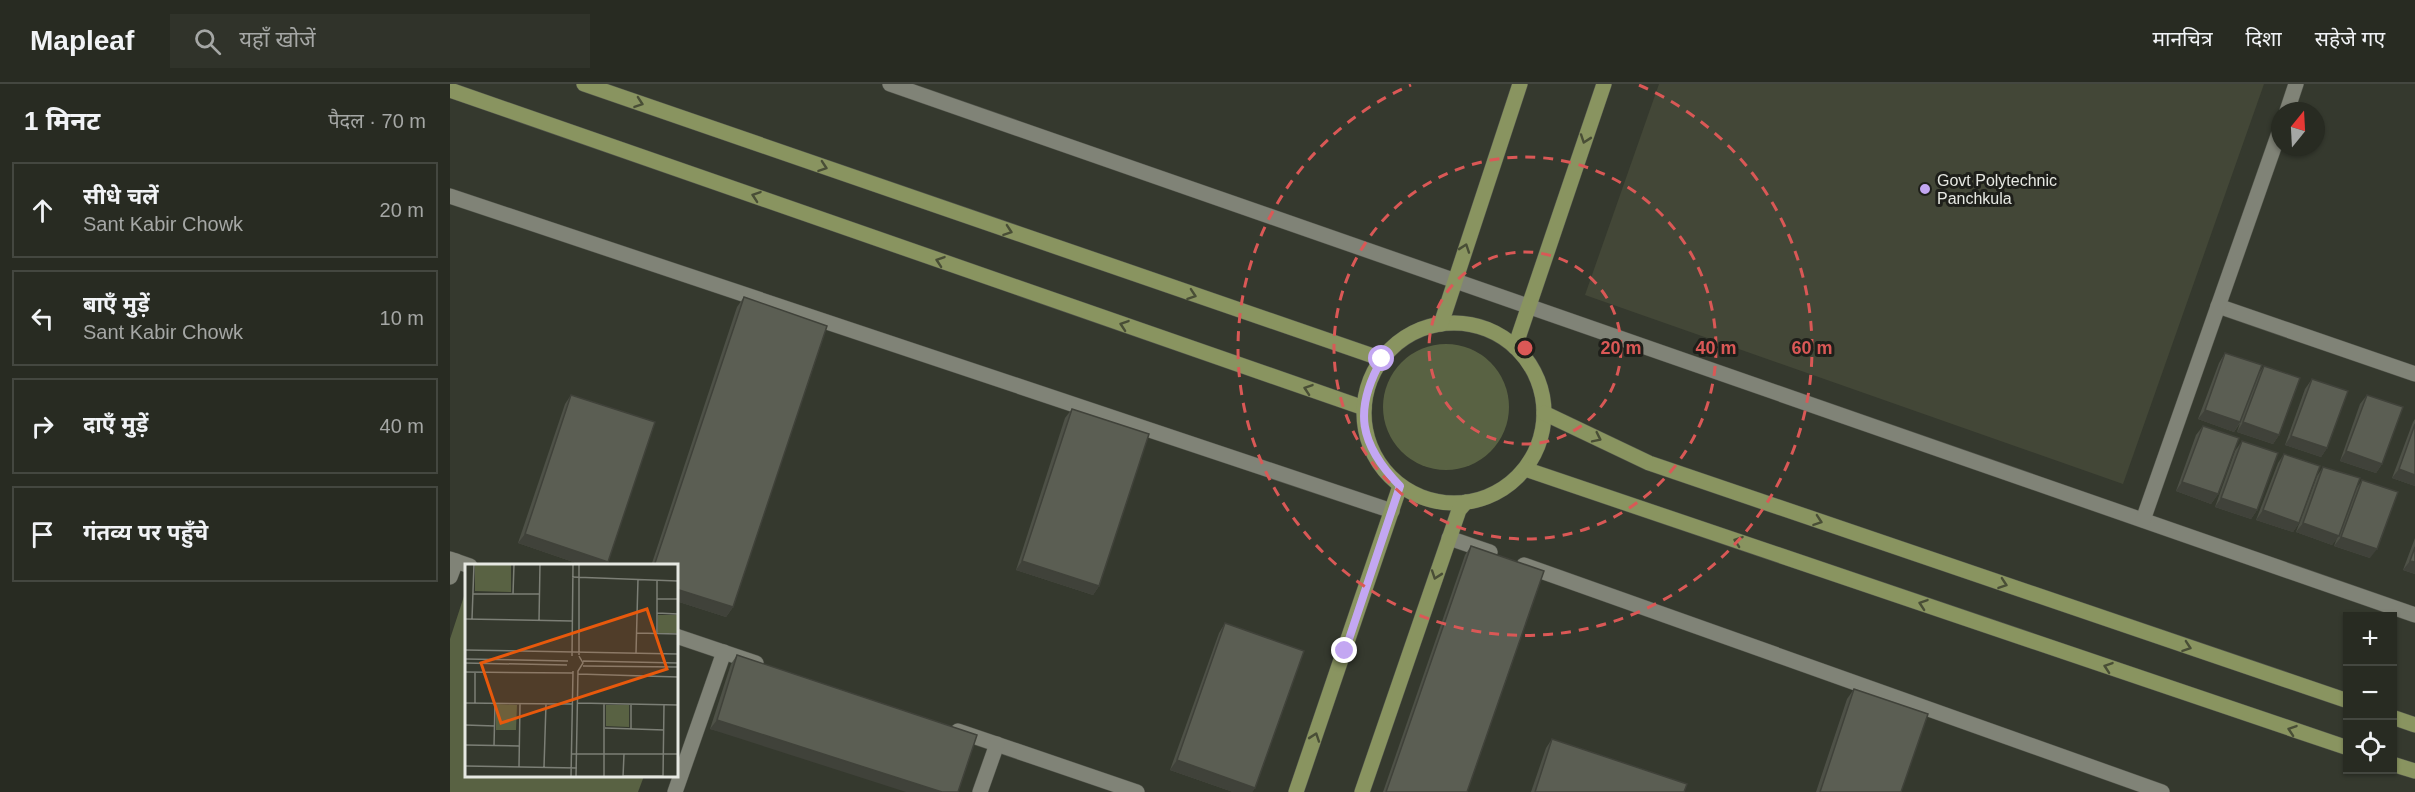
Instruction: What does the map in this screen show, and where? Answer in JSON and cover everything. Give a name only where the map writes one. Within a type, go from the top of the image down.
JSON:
[{"type":"street","points":[[584,84],[1382,359]]},
{"type":"street","points":[[890,84],[1453,282],[1528,306],[2415,615]]},
{"type":"street","points":[[1441,324],[1520,84]]},
{"type":"street","points":[[1515,347],[1604,84]]},
{"type":"street","points":[[2290,102],[2296,84]]},
{"type":"street","points":[[450,90],[1364,408]]},
{"type":"street","points":[[2143,520],[2271,156]]},
{"type":"street","points":[[450,196],[1392,511]]},
{"type":"street","points":[[2218,306],[2415,374]]},
{"type":"street","points":[[1441,324],[1468,324],[1493,332],[1515,347],[1531,366],[1541,388],[1544,412],[1539,442],[1525,469],[1508,485],[1488,496],[1466,502],[1443,502],[1421,497],[1400,486],[1379,465],[1367,438],[1364,408],[1369,382],[1382,359],[1398,342],[1418,330],[1441,324]]},
{"type":"street","points":[[1544,412],[1649,463],[2343,700]]},
{"type":"street","points":[[1525,469],[2343,746]]},
{"type":"street","points":[[1296,792],[1400,486]]},
{"type":"street","points":[[1362,792],[1459,510],[1466,502]]},
{"type":"street","points":[[1449,538],[2162,792]]},
{"type":"street","points":[[450,578],[458,562]]},
{"type":"street","points":[[678,637],[767,666]]},
{"type":"street","points":[[675,792],[724,652]]},
{"type":"street","points":[[2397,719],[2415,725]]},
{"type":"street","points":[[942,726],[1137,792]]},
{"type":"street","points":[[980,792],[997,744]]},
{"type":"street","points":[[2397,766],[2415,771]]},
{"type":"shaded area","name":"Govt Polytechnic Panchkula","points":[[1659,84],[2264,84],[2123,484],[1585,295]]},
{"type":"green space","points":[[1446,344],[1470,349],[1491,362],[1504,383],[1509,407],[1504,431],[1491,452],[1470,465],[1446,470],[1422,465],[1401,452],[1388,431],[1383,407],[1388,383],[1401,362],[1422,349]]},
{"type":"green space","points":[[465,593],[465,777],[644,777],[638,792],[450,792],[450,639]]},
{"type":"building","points":[[744,297],[827,326],[733,607],[678,590],[678,564],[655,564]]},
{"type":"building","points":[[2225,353],[2262,365],[2240,422],[2205,410]]},
{"type":"building","points":[[2264,366],[2300,378],[2279,435],[2243,422]]},
{"type":"building","points":[[2312,379],[2348,391],[2327,448],[2291,436]]},
{"type":"building","points":[[571,395],[655,422],[608,562],[525,534]]},
{"type":"building","points":[[2367,395],[2403,407],[2382,464],[2346,451]]},
{"type":"building","points":[[1072,409],[1149,434],[1099,586],[1022,561]]},
{"type":"building","points":[[2415,424],[2415,475],[2399,469]]},
{"type":"building","points":[[2203,426],[2239,438],[2218,494],[2182,482]]},
{"type":"building","points":[[2242,441],[2278,453],[2257,510],[2221,498]]},
{"type":"building","points":[[2284,454],[2320,466],[2299,523],[2263,510]]},
{"type":"building","points":[[2323,467],[2360,478],[2339,536],[2303,523]]},
{"type":"building","points":[[2362,480],[2398,492],[2377,549],[2341,537]]},
{"type":"building","points":[[1471,546],[1544,571],[1467,792],[1386,792]]},
{"type":"building","points":[[2415,547],[2415,562],[2410,561]]},
{"type":"building","points":[[1225,623],[1304,651],[1255,788],[1177,760]]},
{"type":"building","points":[[737,655],[977,735],[958,792],[942,792],[717,720]]},
{"type":"building","points":[[1854,689],[1928,714],[1901,792],[1820,792]]},
{"type":"building","points":[[1552,739],[1687,784],[1684,792],[1535,792]]},
{"type":"place","name":"Govt Polytechnic Panchkula","points":[[1925,189]]},
{"type":"route","points":[[1345,651],[1400,486],[1379,465],[1367,438],[1364,408],[1369,382],[1382,359]]}]
